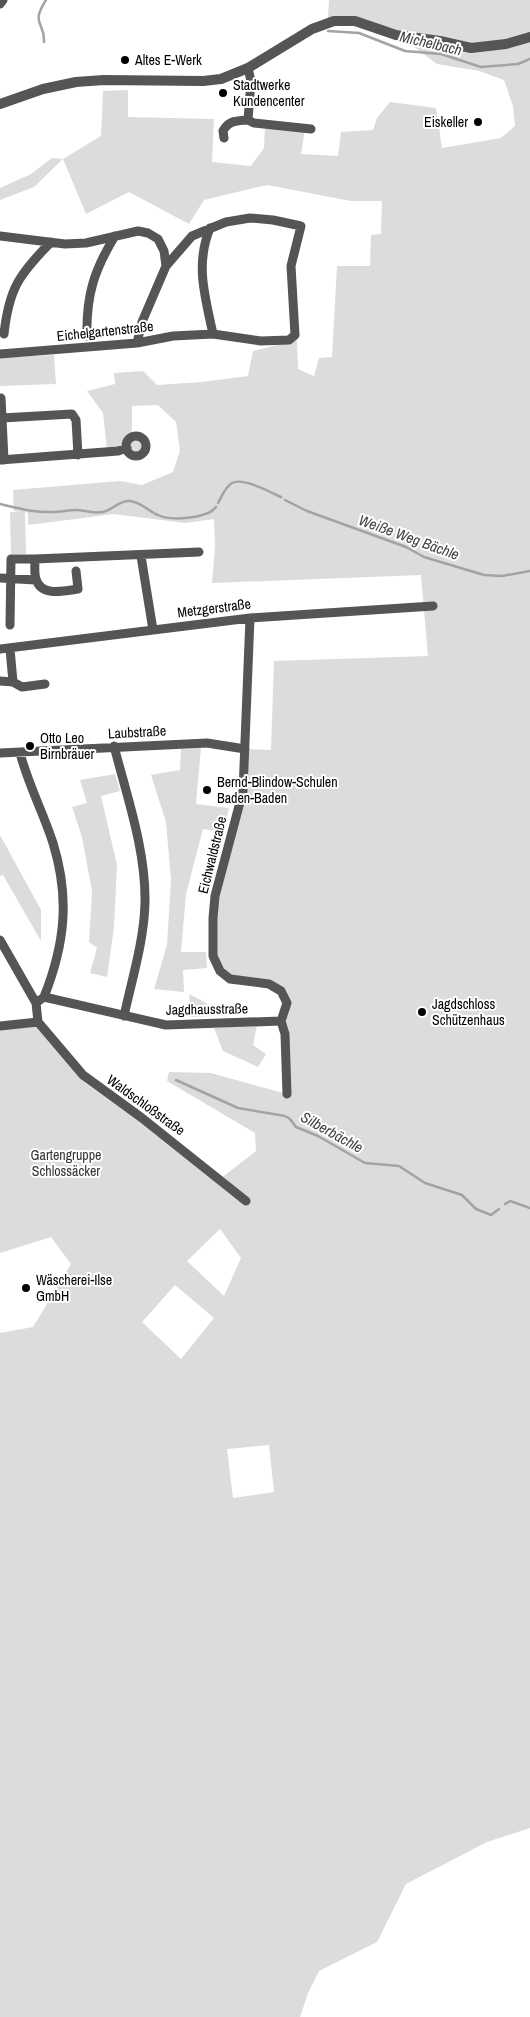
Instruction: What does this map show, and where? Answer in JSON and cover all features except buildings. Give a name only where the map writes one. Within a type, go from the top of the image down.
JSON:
[{"type":"street","points":[[0,4],[3,0]]},
{"type":"street","points":[[0,104],[43,89],[76,82],[104,80],[212,80],[231,76],[248,68],[312,29],[334,20],[355,21],[396,35],[440,41],[471,48],[506,44],[530,37]]},
{"type":"street","points":[[248,68],[251,81],[248,120]]},
{"type":"street","points":[[224,138],[223,131],[226,124],[233,121],[248,120],[254,123],[311,130]]},
{"type":"street","name":"Eichelgartenstraße","points":[[0,354],[137,344],[173,336],[213,334],[261,340],[288,340],[295,335],[291,266],[301,226],[273,220],[250,218],[226,222],[210,228]]},
{"type":"street","points":[[137,344],[142,322],[166,266],[192,236],[210,228]]},
{"type":"street","points":[[210,228],[203,250],[201,274],[213,334]]},
{"type":"street","points":[[0,236],[51,242],[86,243],[138,230],[158,239],[164,251],[166,266]]},
{"type":"street","points":[[87,336],[86,313],[88,298],[98,267],[115,236]]},
{"type":"street","points":[[4,334],[9,300],[16,283],[51,242]]},
{"type":"street","points":[[1,398],[2,460],[78,455],[118,451],[127,448]]},
{"type":"street","points":[[2,418],[72,414],[76,420],[78,455]]},
{"type":"street","points":[[10,625],[11,559],[141,556],[199,552]]},
{"type":"street","points":[[141,556],[153,630]]},
{"type":"street","points":[[35,559],[36,580],[40,586],[50,592],[78,589],[76,572]]},
{"type":"street","points":[[0,578],[36,580]]},
{"type":"street","name":"Metzgerstraße","points":[[0,649],[250,618],[433,606]]},
{"type":"street","name":"Eichwaldstraße","points":[[250,618],[243,791],[215,896],[213,956],[220,971],[230,979],[269,984],[281,991],[287,1003],[280,1021]]},
{"type":"street","points":[[10,649],[13,682]]},
{"type":"street","points":[[0,681],[13,682],[22,687],[45,684]]},
{"type":"street","name":"Laubstraße","points":[[0,753],[207,743],[245,749]]},
{"type":"street","points":[[114,746],[141,856],[145,903],[142,929],[124,1016]]},
{"type":"street","points":[[20,753],[26,776],[53,844],[64,898],[62,935],[51,978],[44,996],[36,1002]]},
{"type":"street","points":[[0,940],[36,1002],[38,1022],[0,1026]]},
{"type":"street","name":"Jagdhausstraße","points":[[44,996],[166,1025],[280,1021]]},
{"type":"street","points":[[280,1021],[285,1034],[287,1094]]},
{"type":"street","name":"Waldschloßstraße","points":[[38,1022],[83,1075],[142,1118],[246,1201]]},
{"type":"green space","name":"Gartengruppe Schlossäcker","points":[[329,0],[530,0],[530,1828],[487,1842],[406,1884],[377,1942],[319,1971],[308,1993],[300,2017],[0,2017],[0,1333],[33,1327],[71,1264],[51,1237],[0,1253],[0,1029],[37,1026],[85,1083],[220,1179],[256,1151],[255,1133],[167,1081],[169,1072],[211,1073],[287,1094],[281,1021],[287,1003],[281,991],[230,979],[213,956],[213,918],[243,791],[245,749],[271,750],[274,661],[428,656],[421,575],[212,583],[215,546],[214,519],[185,523],[114,514],[28,525],[28,513],[25,512],[26,554],[11,554],[10,512],[21,512],[14,511],[13,490],[120,481],[142,485],[173,472],[180,451],[176,422],[158,405],[132,406],[132,430],[120,447],[107,449],[103,413],[87,391],[115,384],[114,373],[143,371],[157,385],[248,376],[253,351],[297,340],[298,369],[314,376],[319,358],[332,357],[337,266],[370,266],[371,235],[381,234],[382,201],[351,201],[267,185],[204,200],[189,224],[129,192],[86,214],[63,159],[101,136],[103,91],[128,90],[128,117],[214,119],[212,162],[251,166],[264,148],[265,124],[305,129],[301,154],[338,156],[341,132],[373,130],[377,118],[390,102],[436,108],[442,148],[501,138],[515,126],[513,106],[504,80],[479,71],[437,64],[395,33],[328,18]],"holes":[[[220,1229],[241,1258],[224,1296],[187,1261]],[[175,1285],[214,1318],[181,1359],[142,1322]],[[269,1445],[274,1492],[233,1498],[227,1449]]]},
{"type":"green space","points":[[52,158],[63,159],[34,187],[0,200],[0,188],[31,174]]},
{"type":"green space","points":[[54,355],[56,384],[0,386],[0,358]]},
{"type":"green space","points":[[136,436],[143,439],[146,446],[143,453],[136,456],[129,453],[126,446],[129,439]]},
{"type":"green space","points":[[201,748],[196,804],[229,808],[224,832],[203,829],[186,894],[181,952],[206,952],[207,968],[183,970],[184,992],[154,989],[167,945],[171,880],[166,822],[151,775],[180,770],[181,749]]},
{"type":"green space","points":[[115,774],[120,791],[101,796],[117,865],[114,927],[107,977],[90,973],[97,948],[89,942],[92,891],[82,837],[72,807],[87,803],[80,780]]},
{"type":"green space","points":[[0,835],[41,910],[41,941],[3,875],[0,876]]},
{"type":"green space","points":[[189,994],[229,1015],[191,1017]]},
{"type":"green space","points":[[257,1025],[253,1045],[266,1054],[258,1067],[223,1051],[214,1028]]},
{"type":"waterway","name":"Michelbach","points":[[44,42],[39,14],[46,0]]},
{"type":"waterway","name":"Michelbach","points":[[328,31],[359,33],[405,51],[441,54],[481,67],[518,64],[530,59]]},
{"type":"waterway","name":"Weiße Weg Bächle","points":[[218,503],[227,487],[237,482],[256,486],[281,497]]},
{"type":"waterway","name":"Weiße Weg Bächle","points":[[285,500],[307,511],[406,547],[424,557],[484,575],[502,576],[530,571]]},
{"type":"waterway","name":"Weiße Weg Bächle","points":[[0,504],[39,512],[76,510],[99,512],[107,511],[123,502],[130,501],[138,503],[158,515],[171,518],[197,516],[205,514],[216,507]]},
{"type":"waterway","name":"Silberbächle","points":[[176,1080],[238,1108],[285,1116],[296,1127],[318,1136],[365,1163],[399,1166],[425,1183],[462,1195],[476,1209],[491,1215],[499,1209]]},
{"type":"waterway","name":"Silberbächle","points":[[505,1204],[510,1201],[530,1208]]},
{"type":"place","name":"Altes E-Werk","points":[[125,60]]},
{"type":"place","name":"Stadtwerke Kundencenter","points":[[223,93]]},
{"type":"place","name":"Eiskeller","points":[[478,122]]},
{"type":"place","name":"Otto Leo Birnbräuer","points":[[30,746]]},
{"type":"place","name":"Bernd-Blindow-Schulen Baden-Baden","points":[[207,790]]},
{"type":"place","name":"Jagdschloss Schützenhaus","points":[[422,1012]]},
{"type":"place","name":"Wäscherei-Ilse GmbH","points":[[26,1288]]}]
